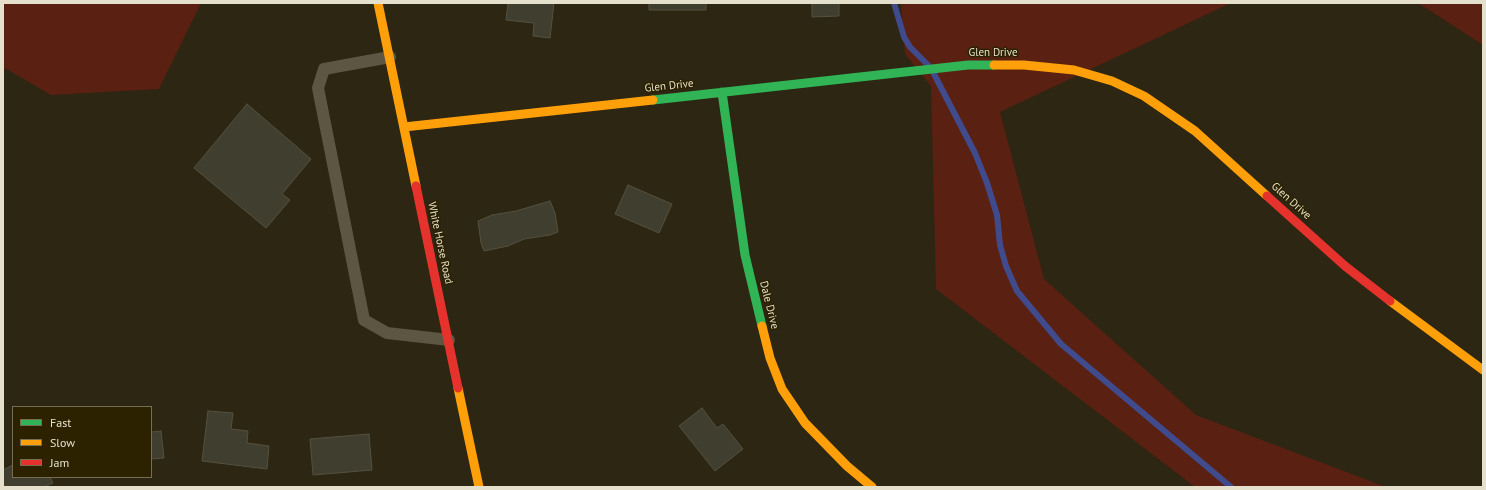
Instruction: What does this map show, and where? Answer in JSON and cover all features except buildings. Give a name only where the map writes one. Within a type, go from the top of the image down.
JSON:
[{"type":"street","name":"White Horse Road","points":[[378,3],[479,487]]},
{"type":"street","name":"Glen Drive","points":[[404,127],[968,64],[1024,65],[1074,70],[1112,81],[1144,96],[1195,130],[1346,266],[1442,341],[1483,370]]},
{"type":"street","name":"Dale Drive","points":[[722,92],[745,256],[770,358],[782,389],[805,422],[847,466],[872,487]]},
{"type":"lane","points":[[390,57],[324,69],[318,88],[364,320],[387,333],[448,340]]},
{"type":"shaded area","points":[[3,3],[201,3],[159,89],[51,95],[3,67]]},
{"type":"shaded area","points":[[901,3],[1231,3],[1000,112],[1044,279],[1196,415],[1386,487],[1195,487],[936,289],[931,86],[905,54]]},
{"type":"shaded area","points":[[1418,3],[1483,3],[1483,45]]},
{"type":"waterway","points":[[894,3],[904,37],[910,47],[928,65]]},
{"type":"waterway","points":[[934,74],[975,153],[987,183],[997,215],[1000,245],[1006,266],[1017,291],[1061,344],[1231,487]]},
{"type":"traffic: fast","points":[[653,100],[968,65],[994,65]]},
{"type":"traffic: fast","points":[[722,92],[745,255],[762,326]]},
{"type":"traffic: slow","points":[[378,3],[416,186]]},
{"type":"traffic: slow","points":[[994,65],[1024,65],[1074,70],[1112,81],[1144,96],[1195,131],[1267,196]]},
{"type":"traffic: slow","points":[[404,127],[653,100]]},
{"type":"traffic: slow","points":[[1390,301],[1483,370]]},
{"type":"traffic: slow","points":[[762,326],[770,358],[782,389],[805,423],[847,466],[872,487]]},
{"type":"traffic: slow","points":[[458,388],[479,487]]},
{"type":"traffic: jam","points":[[416,186],[458,388]]},
{"type":"traffic: jam","points":[[1267,196],[1345,266],[1390,301]]}]
